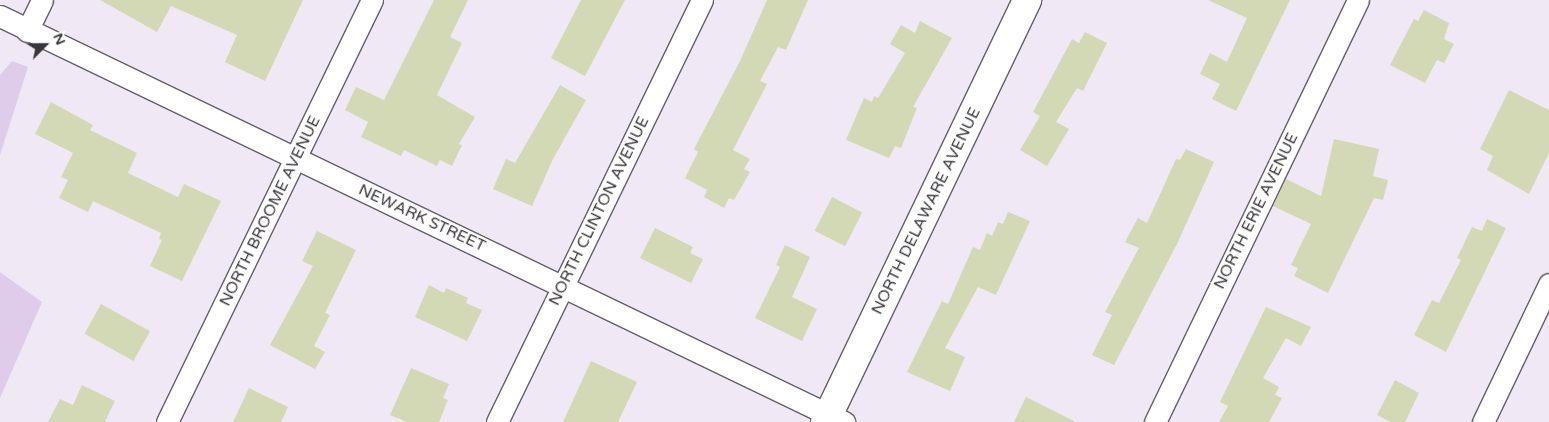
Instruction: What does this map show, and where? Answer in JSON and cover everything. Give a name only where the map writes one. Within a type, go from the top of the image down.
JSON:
[{"type":"street","points":[[27,31],[42,0]]},
{"type":"street","name":"NORTH BROOME AVENUE","points":[[167,422],[372,0]]},
{"type":"street","name":"NORTH CLINTON AVENUE","points":[[497,422],[702,0]]},
{"type":"street","name":"NORTH DELAWARE AVENUE","points":[[832,420],[1027,0]]},
{"type":"street","name":"NORTH ERIE AVENUE","points":[[1155,422],[1358,0]]},
{"type":"street","name":"NEWARK STREET","points":[[0,16],[27,31],[563,285],[832,420]]},
{"type":"street","points":[[1483,422],[1549,284]]},
{"type":"shaded area","points":[[12,61],[28,67],[0,155],[0,75]]},
{"type":"shaded area","points":[[0,272],[42,302],[0,398]]},
{"type":"building","points":[[100,0],[303,0],[265,81],[225,62],[237,35],[171,6],[157,32]]},
{"type":"building","points":[[434,0],[468,0],[450,37],[462,43],[437,95],[475,117],[459,144],[462,145],[452,166],[440,160],[437,166],[404,150],[401,156],[361,137],[368,122],[345,110],[356,87],[384,100]]},
{"type":"building","points":[[581,0],[625,0],[585,76],[551,58]]},
{"type":"building","points":[[767,0],[808,0],[786,50],[778,47],[760,81],[767,84],[733,150],[750,159],[744,169],[750,172],[734,200],[729,198],[724,208],[704,197],[707,190],[685,178],[698,152],[694,149],[740,61]]},
{"type":"building","points":[[1208,0],[1290,0],[1236,111],[1212,99],[1220,84],[1200,74],[1210,53],[1227,62],[1247,18]]},
{"type":"building","points":[[1424,10],[1449,23],[1444,39],[1454,44],[1444,63],[1437,60],[1425,83],[1390,65],[1414,19],[1418,21]]},
{"type":"building","points":[[920,21],[952,38],[913,107],[917,108],[901,148],[895,146],[889,158],[846,140],[864,98],[872,102],[874,96],[878,98],[905,53],[890,44],[901,25],[915,33]]},
{"type":"building","points":[[1085,32],[1107,43],[1083,91],[1077,88],[1056,122],[1069,129],[1047,166],[1020,150],[1040,116],[1033,112],[1072,39],[1079,43]]},
{"type":"building","points":[[560,85],[586,100],[553,159],[532,206],[493,189],[506,159],[515,163]]},
{"type":"building","points":[[1509,90],[1549,110],[1549,153],[1529,194],[1487,170],[1493,156],[1480,149]]},
{"type":"building","points":[[51,102],[93,125],[90,130],[137,153],[128,173],[178,197],[184,184],[221,201],[182,281],[150,266],[162,240],[159,239],[161,233],[93,201],[88,212],[59,198],[68,180],[61,177],[73,153],[35,134]]},
{"type":"building","points":[[1334,139],[1379,149],[1373,176],[1388,180],[1383,200],[1374,198],[1328,293],[1294,276],[1298,268],[1291,265],[1311,224],[1273,206],[1286,179],[1321,196]]},
{"type":"building","points":[[1186,149],[1214,162],[1178,242],[1114,365],[1092,355],[1112,315],[1105,312],[1139,248],[1125,242],[1138,218],[1147,223],[1176,159],[1180,160]]},
{"type":"building","points":[[832,197],[862,212],[845,246],[815,231]]},
{"type":"building","points":[[1008,212],[1030,221],[996,295],[978,287],[945,348],[965,357],[950,391],[907,372],[942,301],[948,304],[973,247],[980,250],[987,233],[992,236],[998,222],[1003,224]]},
{"type":"building","points":[[1487,219],[1506,228],[1446,352],[1414,335],[1432,300],[1439,303],[1461,260],[1457,258],[1472,227],[1482,231]]},
{"type":"building","points":[[655,228],[693,247],[690,253],[703,259],[691,283],[640,258]]},
{"type":"building","points":[[317,231],[356,250],[325,313],[330,315],[314,346],[325,352],[315,369],[270,345],[313,266],[302,261]]},
{"type":"building","points":[[785,245],[810,257],[792,297],[817,309],[802,341],[755,318],[780,267],[776,265]]},
{"type":"building","points":[[429,285],[444,293],[446,288],[468,298],[466,303],[482,310],[467,341],[415,317]]},
{"type":"building","points":[[101,304],[150,331],[133,361],[85,334]]},
{"type":"building","points":[[1266,307],[1311,327],[1301,346],[1286,338],[1263,378],[1279,387],[1275,395],[1282,398],[1269,422],[1219,422],[1228,406],[1220,402]]},
{"type":"building","points":[[591,361],[637,382],[618,422],[563,422]]},
{"type":"building","points":[[411,368],[449,384],[443,398],[448,400],[439,422],[407,422],[390,415]]},
{"type":"building","points":[[1395,380],[1419,393],[1405,422],[1391,422],[1377,415]]},
{"type":"building","points":[[82,385],[115,401],[105,421],[108,422],[48,422],[60,399],[73,405]]},
{"type":"building","points":[[249,388],[288,407],[281,422],[233,422]]},
{"type":"building","points":[[1026,397],[1076,422],[1014,422]]}]
